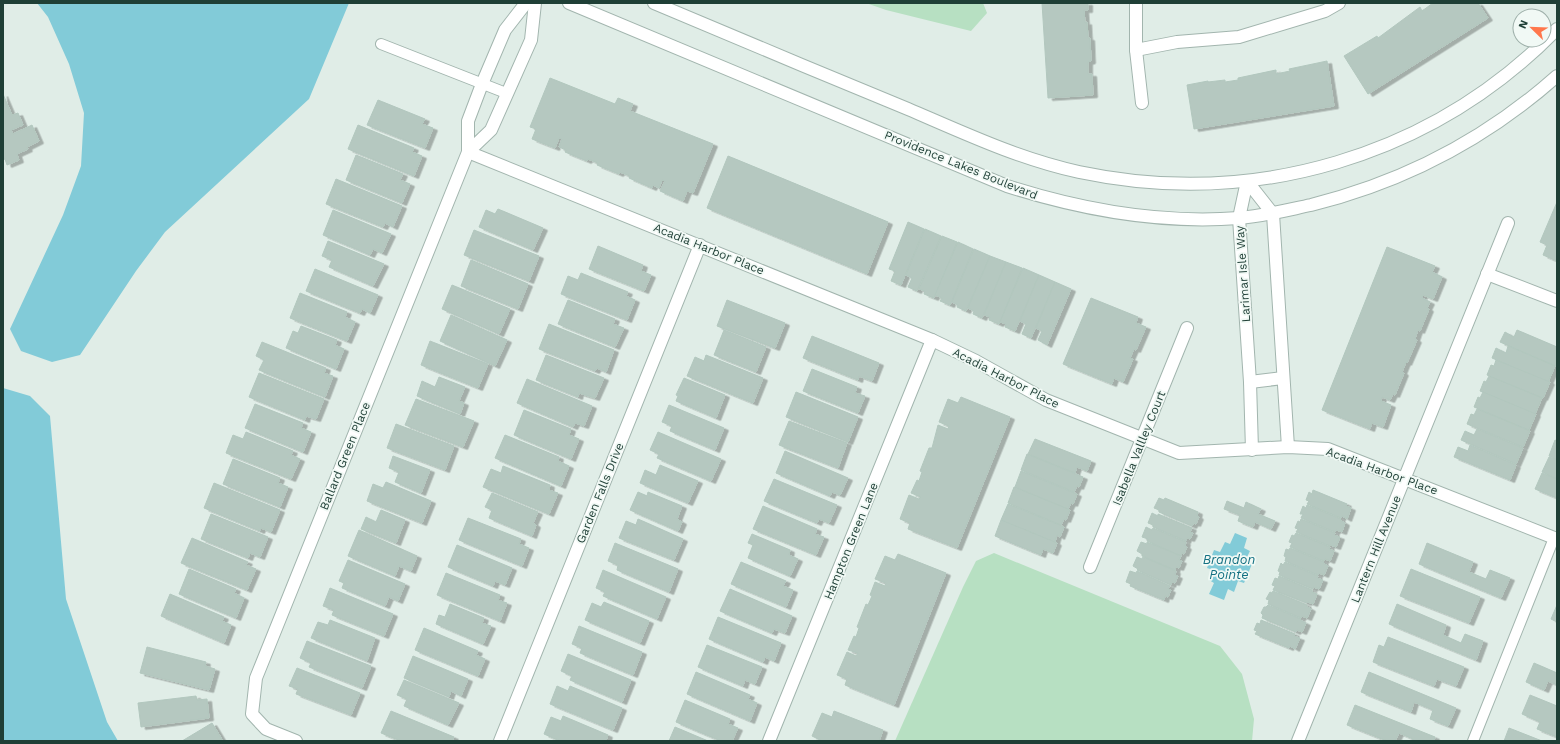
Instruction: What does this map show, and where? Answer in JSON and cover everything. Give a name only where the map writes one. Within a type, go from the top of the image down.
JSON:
[{"type":"street","points":[[468,152],[468,122],[482,84],[504,30],[526,3]]},
{"type":"street","points":[[468,152],[491,130],[506,93],[531,40],[535,3]]},
{"type":"street","name":"Providence Lakes Boulevard","points":[[569,3],[974,173],[1043,197],[1079,206],[1144,216],[1239,218],[1273,214],[1352,194],[1426,165],[1500,121],[1536,95],[1557,76]]},
{"type":"street","points":[[654,3],[1006,150],[1042,163],[1078,172],[1155,183],[1196,184],[1248,181],[1304,172],[1343,162],[1383,148],[1421,130],[1495,85],[1538,49],[1557,29]]},
{"type":"street","points":[[1136,3],[1136,50],[1142,103]]},
{"type":"street","points":[[1136,50],[1177,42],[1239,37],[1325,10],[1339,3]]},
{"type":"street","name":"Acadia Harbor Place","points":[[468,152],[932,340],[1046,400],[1143,440],[1179,453],[1288,447],[1328,449],[1555,539]]},
{"type":"street","name":"Ballard Green Place","points":[[296,741],[266,729],[252,714],[256,678],[468,152]]},
{"type":"street","points":[[1248,181],[1273,214],[1288,447]]},
{"type":"street","name":"Larimar Isle Way","points":[[1248,181],[1239,218],[1250,382],[1252,450]]},
{"type":"street","name":"Lantern Hill Avenue","points":[[1298,741],[1508,223]]},
{"type":"street","name":"Garden Falls Drive","points":[[500,741],[700,245]]},
{"type":"street","points":[[1487,274],[1557,301]]},
{"type":"street","name":"Isabella Vallley Court","points":[[1090,568],[1187,328]]},
{"type":"street","name":"Hampton Green Lane","points":[[770,741],[932,340]]},
{"type":"street","points":[[1250,382],[1283,378]]},
{"type":"lane","points":[[381,44],[506,93]]},
{"type":"lane","points":[[1473,741],[1555,539]]},
{"type":"green space","points":[[866,3],[983,3],[987,13],[971,31],[886,10]]},
{"type":"green space","points":[[994,553],[1220,646],[1242,674],[1254,719],[1252,741],[895,741],[976,561]]},
{"type":"water","points":[[37,3],[349,3],[309,99],[165,232],[136,271],[80,355],[52,362],[21,351],[10,329],[63,215],[81,166],[84,113],[69,64],[48,17]]},
{"type":"water","points":[[3,388],[30,396],[50,416],[66,599],[107,722],[118,741],[3,741]]},
{"type":"water","name":"Brandon Pointe","points":[[1235,533],[1247,538],[1244,548],[1250,551],[1245,561],[1252,564],[1244,583],[1238,581],[1234,592],[1228,589],[1224,600],[1209,594],[1214,583],[1209,580],[1213,570],[1207,568],[1214,550],[1220,552],[1225,542],[1230,544]]},
{"type":"building","points":[[1042,3],[1088,3],[1088,10],[1084,10],[1085,23],[1087,22],[1088,38],[1090,38],[1091,61],[1088,62],[1088,74],[1092,74],[1093,95],[1048,98]]},
{"type":"building","points":[[1433,3],[1478,3],[1488,18],[1368,94],[1344,56],[1377,36],[1378,38],[1420,7],[1422,11]]},
{"type":"building","points":[[1327,61],[1334,106],[1194,129],[1187,85],[1208,81],[1225,80],[1225,82],[1238,80],[1238,78],[1276,70],[1276,74],[1290,71],[1289,69]]},
{"type":"building","points":[[550,78],[615,104],[618,98],[633,104],[630,111],[713,144],[693,193],[687,191],[683,201],[660,191],[665,181],[662,180],[659,188],[653,185],[652,188],[629,178],[630,176],[620,172],[619,174],[597,165],[598,163],[588,159],[587,161],[565,152],[566,150],[559,147],[562,139],[559,138],[555,148],[532,139],[536,129],[530,127]]},
{"type":"building","points":[[3,94],[12,115],[18,113],[23,125],[11,130],[13,134],[32,125],[39,141],[27,147],[28,149],[17,154],[19,160],[7,165],[5,159],[3,160]]},
{"type":"building","points":[[378,100],[425,119],[422,124],[433,128],[425,148],[367,125]]},
{"type":"building","points":[[358,125],[414,148],[412,152],[422,156],[414,176],[348,149]]},
{"type":"building","points":[[356,155],[403,174],[400,180],[410,184],[402,203],[346,180]]},
{"type":"building","points":[[728,156],[888,222],[867,274],[707,208]]},
{"type":"building","points":[[336,179],[402,206],[393,227],[385,223],[383,227],[326,204]]},
{"type":"building","points":[[1557,202],[1557,261],[1543,255],[1547,245],[1540,242]]},
{"type":"building","points":[[498,209],[543,228],[533,250],[479,227],[486,210],[495,214]]},
{"type":"building","points":[[333,210],[391,234],[382,253],[373,249],[370,255],[323,235]]},
{"type":"building","points":[[908,222],[924,229],[901,285],[891,281],[895,271],[889,269]]},
{"type":"building","points":[[925,229],[941,236],[917,291],[908,287],[912,278],[906,275]]},
{"type":"building","points":[[474,230],[539,256],[529,281],[464,255]]},
{"type":"building","points":[[942,236],[957,242],[934,298],[924,294],[925,291],[919,289]]},
{"type":"building","points":[[328,241],[384,264],[373,286],[329,267],[332,260],[322,256]]},
{"type":"building","points":[[958,242],[973,249],[950,305],[940,301],[942,298],[935,295]]},
{"type":"building","points":[[598,246],[643,265],[641,271],[651,275],[644,291],[589,269]]},
{"type":"building","points":[[1387,247],[1435,266],[1432,272],[1442,277],[1433,299],[1423,295],[1422,298],[1430,302],[1427,308],[1429,309],[1420,331],[1418,330],[1415,339],[1417,340],[1402,372],[1404,373],[1395,395],[1393,394],[1390,400],[1382,397],[1381,401],[1391,405],[1383,427],[1372,423],[1370,429],[1322,410]]},
{"type":"building","points":[[974,249],[990,256],[966,311],[957,307],[958,305],[952,302]]},
{"type":"building","points":[[990,256],[1006,262],[982,318],[973,314],[974,311],[968,308]]},
{"type":"building","points":[[471,260],[528,284],[518,309],[461,286]]},
{"type":"building","points":[[1006,262],[1022,268],[999,324],[989,320],[990,317],[984,315]]},
{"type":"building","points":[[1023,268],[1039,275],[1015,331],[1005,327],[1006,324],[1000,322]]},
{"type":"building","points":[[315,269],[378,295],[370,313],[362,309],[360,313],[306,291]]},
{"type":"building","points":[[581,273],[628,292],[626,296],[635,300],[627,320],[561,294],[568,276],[578,280]]},
{"type":"building","points":[[1039,275],[1055,282],[1031,338],[1022,334],[1026,324],[1020,321]]},
{"type":"building","points":[[1055,282],[1071,289],[1047,345],[1038,340],[1042,331],[1036,328]]},
{"type":"building","points":[[452,285],[510,309],[499,334],[442,309]]},
{"type":"building","points":[[300,293],[347,312],[345,317],[355,322],[347,341],[290,318]]},
{"type":"building","points":[[1091,298],[1138,317],[1136,323],[1146,327],[1136,350],[1134,349],[1130,358],[1133,359],[1123,382],[1114,378],[1112,384],[1063,364]]},
{"type":"building","points":[[568,300],[615,319],[613,324],[624,328],[615,347],[558,324]]},
{"type":"building","points":[[727,300],[785,323],[775,348],[717,326]]},
{"type":"building","points":[[451,315],[507,340],[495,366],[440,341]]},
{"type":"building","points":[[549,324],[614,350],[606,372],[597,368],[595,371],[539,349]]},
{"type":"building","points":[[301,326],[337,340],[335,345],[344,349],[336,369],[286,348],[293,331],[298,333]]},
{"type":"building","points":[[724,330],[766,347],[756,372],[714,355]]},
{"type":"building","points":[[1517,330],[1557,347],[1556,366],[1500,342],[1505,332],[1514,337]]},
{"type":"building","points":[[812,336],[879,363],[872,381],[859,376],[858,380],[803,358]]},
{"type":"building","points":[[430,341],[488,364],[478,388],[421,365]]},
{"type":"building","points":[[262,342],[326,368],[324,373],[333,376],[325,397],[259,370],[264,360],[256,356]]},
{"type":"building","points":[[1508,346],[1555,366],[1548,382],[1492,358],[1496,348],[1506,353]]},
{"type":"building","points":[[546,355],[604,378],[595,398],[579,393],[578,397],[536,380]]},
{"type":"building","points":[[706,355],[763,378],[753,403],[687,376],[695,357],[704,361]]},
{"type":"building","points":[[1496,360],[1550,382],[1543,398],[1487,375],[1491,365],[1494,366]]},
{"type":"building","points":[[812,369],[857,387],[855,393],[865,396],[858,413],[803,391]]},
{"type":"building","points":[[259,373],[324,399],[316,419],[306,416],[305,420],[249,397]]},
{"type":"building","points":[[1489,376],[1542,398],[1535,414],[1480,391],[1484,381],[1486,382]]},
{"type":"building","points":[[439,377],[465,387],[459,401],[464,403],[460,414],[417,396],[422,381],[435,387]]},
{"type":"building","points":[[684,378],[725,395],[716,418],[676,401],[678,396],[676,395]]},
{"type":"building","points":[[527,379],[592,406],[584,426],[575,423],[573,427],[517,403]]},
{"type":"building","points":[[796,392],[858,417],[848,442],[786,417]]},
{"type":"building","points":[[1483,392],[1536,414],[1529,430],[1474,407],[1478,397],[1480,398]]},
{"type":"building","points":[[961,397],[1010,417],[957,548],[908,529],[910,523],[900,519],[909,495],[919,499],[921,497],[911,493],[917,480],[919,481],[922,472],[920,471],[929,448],[932,448],[938,425],[948,429],[949,426],[939,422],[948,399],[958,403]]},
{"type":"building","points":[[416,399],[474,421],[463,447],[405,425]]},
{"type":"building","points":[[255,404],[303,423],[301,428],[311,432],[303,452],[245,428]]},
{"type":"building","points":[[669,405],[724,428],[715,450],[670,431],[672,426],[662,422]]},
{"type":"building","points":[[1477,409],[1530,431],[1523,447],[1467,424],[1471,414],[1474,415]]},
{"type":"building","points":[[524,410],[571,429],[569,435],[579,439],[571,459],[514,435]]},
{"type":"building","points":[[789,421],[847,443],[838,468],[779,445]]},
{"type":"building","points":[[396,424],[454,446],[445,470],[387,448]]},
{"type":"building","points":[[1477,429],[1523,448],[1516,464],[1461,440],[1465,431],[1474,435]]},
{"type":"building","points":[[246,432],[293,451],[291,455],[300,459],[291,479],[226,453],[233,435],[243,439]]},
{"type":"building","points":[[658,432],[721,459],[711,481],[657,458],[659,454],[650,450]]},
{"type":"building","points":[[505,435],[559,457],[558,461],[569,466],[561,486],[495,458]]},
{"type":"building","points":[[1035,439],[1091,461],[1087,471],[1077,467],[1075,473],[1028,454]]},
{"type":"building","points":[[1555,440],[1557,441],[1557,460],[1549,456]]},
{"type":"building","points":[[1470,445],[1516,465],[1510,480],[1454,457],[1458,447],[1468,451]]},
{"type":"building","points":[[785,451],[848,478],[840,495],[832,492],[830,496],[776,473]]},
{"type":"building","points":[[1027,454],[1083,477],[1079,487],[1077,486],[1074,492],[1021,470]]},
{"type":"building","points":[[393,456],[430,470],[421,493],[395,482],[399,472],[389,468]]},
{"type":"building","points":[[1549,457],[1557,460],[1557,479],[1542,472]]},
{"type":"building","points":[[233,459],[280,478],[278,483],[288,487],[280,507],[223,484]]},
{"type":"building","points":[[660,465],[698,481],[688,503],[640,483],[645,470],[656,475]]},
{"type":"building","points":[[503,466],[550,485],[549,490],[558,493],[549,514],[483,487],[491,469],[501,473]]},
{"type":"building","points":[[1021,471],[1077,494],[1073,504],[1071,503],[1068,509],[1015,487]]},
{"type":"building","points":[[1542,473],[1557,479],[1557,498],[1535,489]]},
{"type":"building","points":[[774,479],[837,505],[829,523],[819,519],[817,523],[764,501]]},
{"type":"building","points":[[386,482],[431,501],[422,523],[367,501],[373,484],[383,488]]},
{"type":"building","points":[[214,483],[280,510],[271,532],[261,528],[260,531],[204,508]]},
{"type":"building","points":[[1014,487],[1070,510],[1066,520],[1064,519],[1061,525],[1008,503]]},
{"type":"building","points":[[1313,490],[1347,504],[1346,506],[1351,508],[1347,519],[1307,504],[1309,501],[1306,500],[1309,492],[1312,494]]},
{"type":"building","points":[[638,492],[647,496],[648,492],[682,506],[677,519],[682,522],[678,531],[630,510]]},
{"type":"building","points":[[492,493],[538,512],[533,523],[536,525],[532,536],[489,518],[492,510],[485,507]]},
{"type":"building","points":[[1159,498],[1164,500],[1165,498],[1198,512],[1197,516],[1199,517],[1196,524],[1194,523],[1192,526],[1159,512],[1159,510],[1154,508]]},
{"type":"building","points":[[1227,501],[1244,508],[1246,502],[1261,509],[1258,514],[1275,521],[1271,529],[1255,522],[1253,527],[1238,521],[1240,515],[1224,509]]},
{"type":"building","points":[[1008,504],[1064,527],[1060,537],[1057,535],[1055,542],[1001,520]]},
{"type":"building","points":[[1307,505],[1341,519],[1340,520],[1345,523],[1342,532],[1336,530],[1335,532],[1301,518],[1303,514],[1300,514],[1303,506],[1306,508]]},
{"type":"building","points":[[763,506],[817,529],[815,534],[824,537],[816,555],[753,529]]},
{"type":"building","points":[[381,510],[405,520],[396,543],[361,529],[366,517],[376,522]]},
{"type":"building","points":[[1152,513],[1192,528],[1190,532],[1193,533],[1190,539],[1187,538],[1186,541],[1153,527],[1153,525],[1148,523]]},
{"type":"building","points":[[211,514],[268,537],[260,557],[250,553],[248,558],[201,539]]},
{"type":"building","points":[[468,518],[521,539],[519,544],[529,548],[522,566],[459,540]]},
{"type":"building","points":[[638,519],[683,539],[674,560],[619,538],[626,521],[636,525]]},
{"type":"building","points":[[1301,519],[1335,533],[1334,535],[1340,537],[1336,547],[1296,532],[1298,529],[1295,528],[1298,521],[1300,522]]},
{"type":"building","points":[[1001,520],[1057,543],[1053,553],[1043,549],[1041,555],[995,536]]},
{"type":"building","points":[[1146,527],[1152,530],[1153,528],[1186,542],[1185,546],[1187,547],[1184,554],[1182,553],[1181,556],[1147,541],[1148,539],[1142,537]]},
{"type":"building","points":[[359,530],[417,556],[411,571],[399,566],[395,576],[348,556]]},
{"type":"building","points":[[1296,533],[1330,547],[1329,549],[1334,551],[1330,561],[1325,559],[1324,561],[1290,547],[1292,543],[1289,542],[1292,535],[1294,536]]},
{"type":"building","points":[[752,534],[790,550],[789,555],[798,559],[790,576],[748,558],[753,545],[748,543]]},
{"type":"building","points":[[192,538],[248,562],[246,565],[256,569],[247,590],[181,563]]},
{"type":"building","points":[[1141,542],[1147,544],[1147,542],[1181,556],[1179,560],[1182,561],[1179,568],[1176,567],[1175,570],[1142,556],[1142,554],[1137,551]]},
{"type":"building","points":[[615,543],[678,569],[669,592],[617,570],[618,565],[608,561]]},
{"type":"building","points":[[1427,543],[1473,562],[1469,572],[1486,579],[1490,570],[1510,578],[1501,598],[1419,564]]},
{"type":"building","points":[[457,545],[512,568],[505,585],[495,581],[493,586],[448,567]]},
{"type":"building","points":[[1290,548],[1324,562],[1323,563],[1328,566],[1324,575],[1319,573],[1318,575],[1285,561],[1286,557],[1284,556],[1286,549],[1289,550]]},
{"type":"building","points":[[898,554],[946,573],[894,705],[845,685],[847,679],[837,675],[847,652],[856,656],[858,653],[848,650],[854,636],[856,637],[859,628],[857,627],[866,604],[868,605],[872,596],[870,595],[875,582],[885,586],[886,583],[875,579],[885,556],[895,560]]},
{"type":"building","points":[[1137,557],[1142,559],[1143,557],[1176,571],[1175,575],[1178,576],[1175,583],[1172,582],[1171,585],[1137,570],[1138,569],[1133,566]]},
{"type":"building","points":[[348,560],[405,584],[398,601],[389,597],[385,606],[342,588],[344,583],[339,581]]},
{"type":"building","points":[[741,562],[786,581],[783,586],[793,590],[786,607],[731,584]]},
{"type":"building","points":[[1285,562],[1318,576],[1317,578],[1323,580],[1319,589],[1313,587],[1313,589],[1279,575],[1280,572],[1278,571],[1281,563],[1283,565]]},
{"type":"building","points":[[189,569],[236,589],[234,593],[244,598],[236,618],[179,594]]},
{"type":"building","points":[[1411,569],[1480,597],[1469,623],[1400,596]]},
{"type":"building","points":[[603,570],[666,597],[657,619],[603,596],[605,592],[596,588]]},
{"type":"building","points":[[1130,571],[1136,573],[1137,571],[1170,586],[1168,589],[1171,590],[1168,597],[1165,596],[1164,600],[1130,586],[1131,584],[1126,582]]},
{"type":"building","points":[[446,573],[500,595],[498,600],[507,603],[500,621],[437,595]]},
{"type":"building","points":[[1279,576],[1312,590],[1312,592],[1317,594],[1313,604],[1273,590],[1275,586],[1272,585],[1275,578],[1278,579]]},
{"type":"building","points":[[330,588],[393,614],[384,636],[332,615],[334,610],[323,606]]},
{"type":"building","points":[[730,589],[792,616],[785,633],[774,629],[772,633],[720,611]]},
{"type":"building","points":[[1273,591],[1307,605],[1306,606],[1311,609],[1307,618],[1302,616],[1301,618],[1268,604],[1269,600],[1266,599],[1270,592],[1272,593]]},
{"type":"building","points":[[170,594],[224,617],[222,621],[231,625],[224,643],[161,616]]},
{"type":"building","points":[[604,602],[649,621],[640,643],[585,620],[592,603],[601,607]]},
{"type":"building","points":[[450,604],[484,618],[482,623],[491,626],[483,644],[436,624],[439,615],[445,617]]},
{"type":"building","points":[[1397,604],[1446,625],[1443,635],[1461,643],[1465,634],[1483,641],[1476,660],[1389,624]]},
{"type":"building","points":[[1268,605],[1301,619],[1300,620],[1306,623],[1302,632],[1297,630],[1296,632],[1262,618],[1263,615],[1261,613],[1264,607]]},
{"type":"building","points":[[1557,605],[1557,622],[1551,619]]},
{"type":"building","points":[[718,617],[781,643],[774,661],[765,657],[763,662],[709,639]]},
{"type":"building","points":[[330,620],[375,638],[367,661],[311,638],[318,622],[328,625]]},
{"type":"building","points":[[1261,620],[1295,634],[1294,636],[1300,638],[1295,649],[1255,634],[1257,631],[1254,630],[1257,623],[1260,624]]},
{"type":"building","points":[[579,626],[642,652],[633,675],[580,653],[582,648],[572,644]]},
{"type":"building","points":[[424,628],[478,651],[476,655],[485,659],[478,676],[415,650]]},
{"type":"building","points":[[1388,637],[1464,667],[1456,686],[1437,679],[1434,686],[1373,662],[1379,645],[1384,647]]},
{"type":"building","points":[[307,641],[371,666],[362,688],[309,667],[311,663],[300,658]]},
{"type":"building","points":[[707,645],[762,667],[755,684],[745,680],[743,686],[698,667]]},
{"type":"building","points":[[147,647],[206,662],[205,666],[215,669],[209,690],[140,673]]},
{"type":"building","points":[[568,654],[631,680],[622,702],[570,680],[572,676],[561,671]]},
{"type":"building","points":[[413,656],[468,679],[461,696],[451,691],[449,697],[404,678]]},
{"type":"building","points":[[1534,663],[1557,673],[1557,685],[1548,681],[1544,690],[1526,682]]},
{"type":"building","points":[[297,668],[360,693],[351,715],[296,694],[298,689],[289,686]]},
{"type":"building","points":[[696,672],[750,695],[748,699],[757,703],[750,721],[687,694]]},
{"type":"building","points":[[1369,672],[1456,708],[1448,726],[1430,719],[1433,710],[1414,702],[1411,712],[1361,692]]},
{"type":"building","points":[[404,680],[459,703],[448,725],[404,706],[407,699],[397,695]]},
{"type":"building","points":[[557,686],[568,691],[570,686],[622,708],[613,730],[550,704]]},
{"type":"building","points":[[1530,695],[1557,706],[1557,737],[1537,729],[1540,722],[1522,714]]},
{"type":"building","points":[[196,696],[197,700],[207,699],[209,718],[141,727],[138,703]]},
{"type":"building","points":[[685,700],[730,719],[728,724],[738,728],[732,741],[721,741],[676,722]]},
{"type":"building","points":[[1355,705],[1435,737],[1434,741],[1412,741],[1413,739],[1399,733],[1395,741],[1387,741],[1347,725]]},
{"type":"building","points":[[391,711],[454,737],[452,741],[401,741],[381,733]]},
{"type":"building","points":[[834,711],[883,730],[879,741],[822,741],[812,736],[822,713],[832,717]]},
{"type":"building","points":[[563,716],[608,735],[606,741],[560,741],[544,734],[551,717],[561,721]]},
{"type":"building","points":[[212,723],[223,741],[182,741]]},
{"type":"building","points":[[675,727],[708,741],[669,741]]},
{"type":"building","points":[[1509,728],[1542,741],[1504,741]]}]
